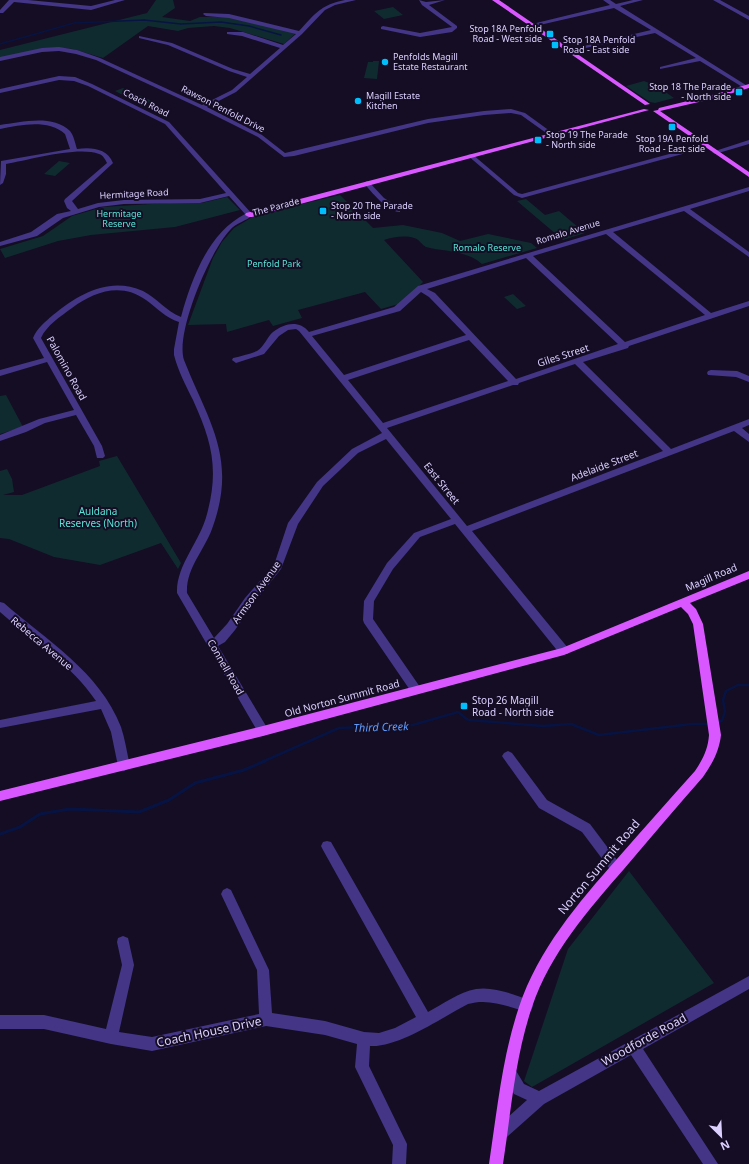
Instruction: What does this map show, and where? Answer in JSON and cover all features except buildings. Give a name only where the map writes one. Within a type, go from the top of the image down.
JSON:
[{"type":"main road","points":[[495,0],[646,107],[657,108],[714,97],[748,87]]},
{"type":"main road","name":"The Parade","points":[[249,215],[646,107]]},
{"type":"main road","points":[[657,108],[706,146],[749,175]]},
{"type":"main road","name":"Magill Road","points":[[683,602],[747,578]]},
{"type":"main road","name":"Old Norton Summit Road","points":[[0,796],[263,731],[564,651],[683,602]]},
{"type":"main road","name":"Norton Summit Road","points":[[496,1164],[510,1074],[526,1006],[537,979],[554,948],[583,907],[699,774],[709,759],[714,746],[714,719],[696,619],[683,602]]},
{"type":"street","points":[[1,11],[12,0],[91,8],[122,0]]},
{"type":"street","points":[[202,107],[234,91],[300,33],[323,9],[332,4],[353,0]]},
{"type":"street","points":[[422,1],[442,0]]},
{"type":"street","points":[[606,0],[700,59],[748,87]]},
{"type":"street","points":[[531,25],[640,0]]},
{"type":"street","points":[[716,0],[749,18]]},
{"type":"street","points":[[383,28],[420,36],[452,30],[455,27],[422,1]]},
{"type":"street","points":[[206,14],[229,16],[300,33]]},
{"type":"street","points":[[569,52],[656,31]]},
{"type":"street","points":[[230,33],[243,34],[284,47]]},
{"type":"street","points":[[141,37],[170,44],[231,70],[251,76]]},
{"type":"street","name":"Rawson Penfold Drive","points":[[0,59],[42,50],[60,49],[98,59],[133,74],[260,136],[280,153],[287,155],[428,121],[484,113],[511,111],[523,114],[551,134]]},
{"type":"street","points":[[662,68],[700,59]]},
{"type":"street","name":"Coach Road","points":[[0,91],[59,78],[75,79],[167,123],[249,215]]},
{"type":"street","points":[[0,127],[31,123],[49,124],[61,128],[69,134],[74,151]]},
{"type":"street","points":[[715,152],[749,142]]},
{"type":"street","points":[[470,155],[520,196],[706,146]]},
{"type":"street","points":[[0,183],[3,174],[1,163],[74,151],[90,150],[101,152],[108,156],[110,163],[102,172],[68,201],[70,206],[75,210]]},
{"type":"street","points":[[367,183],[382,199],[397,210]]},
{"type":"street","name":"Romalo Avenue","points":[[236,360],[261,352],[276,334],[286,328],[297,326],[305,332],[397,309],[421,288],[749,189]]},
{"type":"street","name":"Hermitage Road","points":[[0,244],[34,234],[60,216],[75,210],[98,205],[124,202],[200,202],[230,194]]},
{"type":"street","points":[[684,208],[749,255]]},
{"type":"street","name":"The Parade","points":[[189,602],[182,593],[182,581],[185,572],[204,539],[215,500],[218,469],[214,440],[178,353],[184,320],[199,278],[213,249],[227,229],[249,215]]},
{"type":"street","points":[[607,231],[709,315]]},
{"type":"street","points":[[527,255],[625,346]]},
{"type":"street","name":"Palomino Road","points":[[100,456],[98,446],[37,338],[40,331],[77,300],[91,292],[104,288],[122,288],[140,293],[171,316],[184,320]]},
{"type":"street","points":[[421,288],[432,295],[515,382]]},
{"type":"street","name":"Giles Street","points":[[386,430],[515,382],[625,346],[709,315],[749,303]]},
{"type":"street","name":"East Street","points":[[305,332],[344,378],[564,651]]},
{"type":"street","points":[[344,378],[472,336]]},
{"type":"street","points":[[0,373],[49,359]]},
{"type":"street","points":[[578,362],[669,452]]},
{"type":"street","points":[[711,373],[737,374],[749,379]]},
{"type":"street","points":[[0,438],[23,430],[42,421],[78,412]]},
{"type":"street","name":"Adelaide Street","points":[[466,530],[749,422]]},
{"type":"street","points":[[735,427],[749,439]]},
{"type":"street","name":"Armson Avenue","points":[[212,644],[221,639],[249,601],[278,566],[293,522],[320,484],[356,451],[386,430]]},
{"type":"street","points":[[416,690],[368,620],[369,601],[390,566],[417,535],[457,520]]},
{"type":"street","name":"Connell Road","points":[[189,602],[263,731]]},
{"type":"street","name":"Rebecca Avenue","points":[[0,606],[58,654],[94,690],[114,726],[124,766]]},
{"type":"street","points":[[0,724],[103,704]]},
{"type":"street","points":[[508,756],[543,804],[586,828],[616,868]]},
{"type":"street","points":[[327,846],[426,1020]]},
{"type":"street","points":[[227,894],[263,970],[266,1019]]},
{"type":"street","points":[[111,1037],[128,964],[124,942]]},
{"type":"street","name":"Woodforde Road","points":[[502,1132],[539,1099],[749,982]]},
{"type":"street","name":"Coach House Drive","points":[[0,1022],[44,1022],[111,1037],[152,1044],[266,1019],[325,1028],[364,1039],[379,1040],[398,1034],[465,999],[477,995],[501,997],[526,1006]]},
{"type":"street","points":[[364,1039],[362,1066],[400,1144],[399,1164]]},
{"type":"street","points":[[633,1046],[711,1164]]},
{"type":"street","points":[[510,1074],[519,1089],[539,1099]]},
{"type":"green space","points":[[156,0],[173,0],[175,8],[162,17],[190,21],[200,17],[230,17],[296,33],[284,44],[230,28],[214,26],[188,28],[178,31],[148,26],[103,58],[73,49],[61,48],[0,58],[0,50],[147,13]]},
{"type":"green space","points":[[393,7],[403,15],[384,19],[374,11]]},
{"type":"green space","points":[[379,61],[377,79],[364,78],[368,62]]},
{"type":"green space","points":[[644,81],[657,86],[674,98],[655,103],[650,102],[626,86]]},
{"type":"green space","points":[[123,88],[152,101],[143,105],[115,91]]},
{"type":"green space","points":[[59,161],[70,163],[55,176],[44,174]]},
{"type":"green space","name":"Penfold Park","points":[[340,195],[373,228],[403,225],[442,233],[460,241],[488,234],[531,243],[537,248],[482,264],[469,256],[426,247],[414,238],[391,238],[384,240],[423,282],[402,303],[381,309],[365,292],[298,310],[302,318],[273,326],[269,320],[227,332],[226,324],[188,325],[213,258],[222,242],[234,228],[256,215]]},
{"type":"green space","name":"Hermitage Reserve","points":[[227,197],[240,210],[175,227],[91,235],[58,241],[5,258],[0,249],[43,236],[72,216],[103,207],[168,203],[202,203]]},
{"type":"green space","points":[[526,199],[545,215],[559,211],[585,233],[563,240],[517,201]]},
{"type":"green space","points":[[513,294],[526,306],[517,309],[504,297]]},
{"type":"green space","points":[[6,395],[23,427],[0,434],[0,396]]},
{"type":"green space","name":"Auldana Reserves (North)","points":[[117,456],[181,563],[178,569],[161,543],[100,565],[54,557],[9,539],[0,538],[0,471],[7,469],[12,479],[14,492],[3,495],[22,495],[100,466],[99,461]]},
{"type":"green space","points":[[629,871],[714,983],[532,1087],[524,1081],[568,949]]},
{"type":"waterway","points":[[0,44],[74,23],[144,20],[181,24],[221,22],[249,26],[281,35]]},
{"type":"waterway","name":"Third Creek","points":[[717,722],[722,721],[725,711],[723,700],[726,691],[738,685],[749,685]]},
{"type":"waterway","name":"Third Creek","points":[[262,762],[339,728],[413,725],[458,712],[468,720],[543,726],[571,724],[599,735],[692,724],[711,724]]},
{"type":"waterway","name":"Third Creek","points":[[0,834],[20,827],[40,814],[70,809],[139,812],[169,800],[195,783],[244,770],[265,761]]},
{"type":"place","name":"Stop 18A Penfold Road - West side","points":[[550,34]]},
{"type":"place","name":"Stop 18A Penfold Road - East side","points":[[555,45]]},
{"type":"place","name":"Penfolds Magill Estate Restaurant","points":[[385,62]]},
{"type":"place","name":"Stop 18 The Parade - North side","points":[[739,92]]},
{"type":"place","name":"Magill Estate Kitchen","points":[[358,101]]},
{"type":"place","name":"Stop 19A Penfold Road - East side","points":[[672,127]]},
{"type":"place","name":"Stop 19 The Parade - North side","points":[[538,140]]},
{"type":"place","name":"Stop 20 The Parade - North side","points":[[323,211]]},
{"type":"place","name":"Stop 26 Magill Road - North side","points":[[464,706]]},
{"type":"park label","name":"Romalo Reserve","points":[[487,248]]}]
